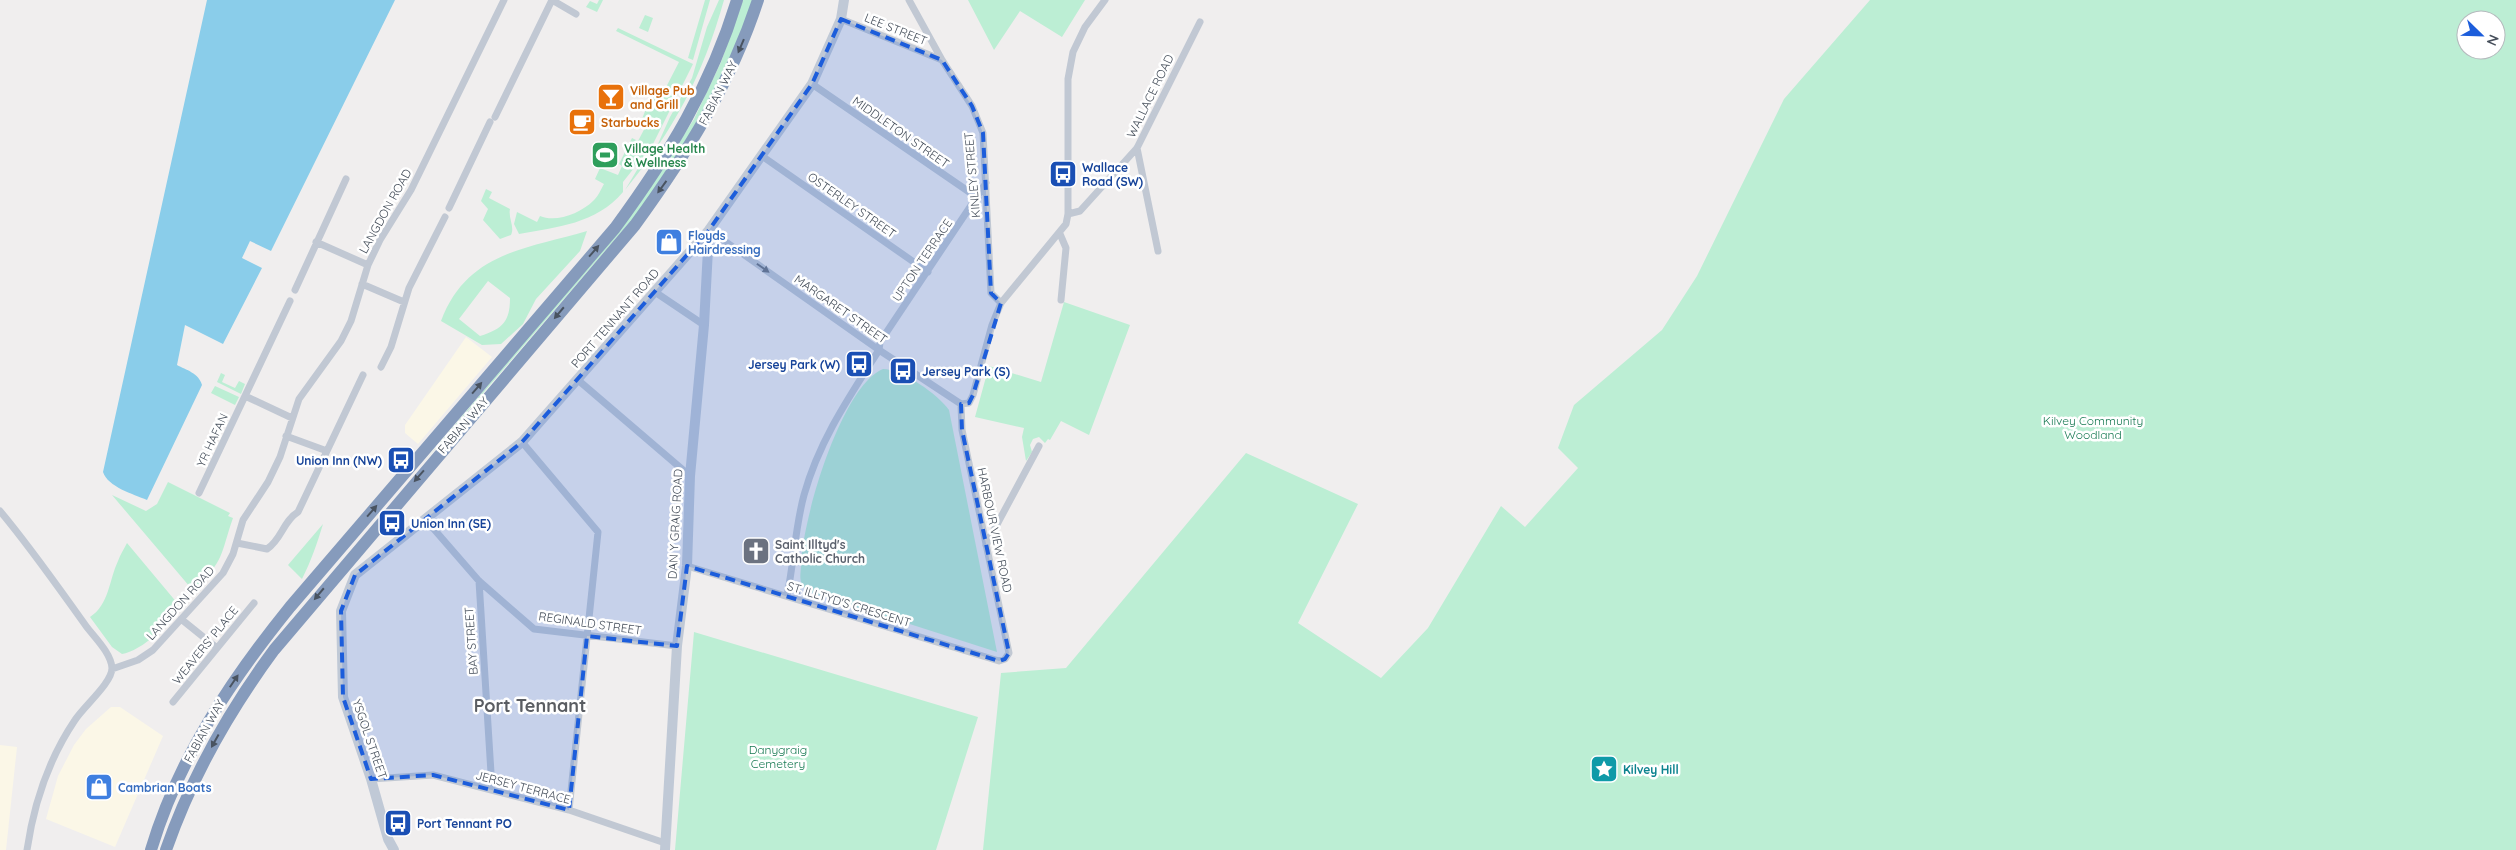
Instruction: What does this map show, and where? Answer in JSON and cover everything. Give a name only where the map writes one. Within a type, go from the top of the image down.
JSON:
[{"type":"highway","name":"FABIAN WAY","points":[[151,850],[186,763],[212,714],[242,668],[290,607],[615,228],[647,184],[695,106],[720,49],[737,0]]},
{"type":"highway","name":"FABIAN WAY","points":[[166,850],[204,761],[231,713],[274,650],[634,225],[663,187],[718,96],[745,37],[758,0]]},
{"type":"street","name":"LANGDON ROAD","points":[[112,669],[138,660],[153,650],[223,573],[237,543],[243,520],[268,482],[299,399],[341,341],[350,322],[368,265],[380,240],[411,190],[504,0]]},
{"type":"street","points":[[449,208],[552,0],[576,14]]},
{"type":"street","name":"PORT TENNANT ROAD","points":[[356,575],[522,442],[709,230],[812,84],[841,19],[844,0]]},
{"type":"street","name":"KINLEY STREET","points":[[909,0],[942,60],[972,106],[983,133],[991,292],[1001,303]]},
{"type":"street","points":[[961,404],[969,403],[973,395],[992,325],[1001,303],[1060,234],[1068,214],[1068,79],[1072,52],[1085,27],[1105,0]]},
{"type":"street","name":"LEE STREET","points":[[841,19],[942,60]]},
{"type":"street","name":"WALLACE ROAD","points":[[1068,214],[1080,211],[1137,148],[1200,22]]},
{"type":"street","name":"MIDDLETON STREET","points":[[812,84],[978,198]]},
{"type":"street","points":[[1137,148],[1158,251]]},
{"type":"street","name":"OSTERLEY STREET","points":[[762,156],[928,272]]},
{"type":"street","points":[[295,290],[346,180]]},
{"type":"street","name":"UPTON TERRACE","points":[[787,596],[804,494],[820,448],[831,426],[879,350],[880,342],[978,198],[986,183]]},
{"type":"street","points":[[381,367],[391,347],[404,302],[445,216]]},
{"type":"street","name":"DAN Y GRAIG ROAD","points":[[665,847],[676,646],[687,566],[690,476],[704,326],[709,230]]},
{"type":"street","name":"MARGARET STREET","points":[[709,230],[879,350],[961,404]]},
{"type":"street","points":[[1060,234],[1066,248],[1061,300]]},
{"type":"street","points":[[316,242],[368,265]]},
{"type":"street","points":[[362,284],[404,302]]},
{"type":"street","points":[[655,292],[704,326]]},
{"type":"street","name":"YR HAFAN","points":[[199,493],[290,302]]},
{"type":"street","points":[[237,543],[268,549],[276,543],[289,518],[298,512],[363,375]]},
{"type":"street","points":[[578,380],[690,476]]},
{"type":"street","points":[[245,396],[292,418]]},
{"type":"street","name":"HARBOUR VIEW ROAD","points":[[961,404],[962,430],[1009,653],[1005,660]]},
{"type":"street","points":[[286,436],[327,451]]},
{"type":"street","points":[[522,442],[598,532],[569,810]]},
{"type":"street","points":[[986,545],[1040,446]]},
{"type":"street","points":[[0,511],[66,596],[108,656],[112,669],[110,678],[80,712],[52,758],[36,802],[27,850]]},
{"type":"street","name":"REGINALD STREET","points":[[426,520],[479,581],[534,629],[676,646]]},
{"type":"street","name":"ST. ILLTYD'S CRESCENT","points":[[687,566],[999,661],[1005,660]]},
{"type":"street","name":"YSGOL STREET","points":[[356,575],[341,611],[343,697],[371,780],[388,839],[394,850]]},
{"type":"street","name":"BAY STREET","points":[[479,581],[492,789]]},
{"type":"street","name":"WEAVERS' PLACE","points":[[173,702],[254,603]]},
{"type":"street","points":[[180,619],[217,648]]},
{"type":"street","name":"JERSEY TERRACE","points":[[371,780],[433,775],[569,810],[665,847]]},
{"type":"highlighted area","points":[[841,19],[942,60],[972,106],[983,133],[991,293],[1001,303],[973,395],[969,403],[961,404],[962,430],[1009,653],[1005,659],[999,661],[687,566],[677,646],[587,636],[569,810],[433,775],[371,779],[343,697],[341,611],[355,575],[522,442],[709,230],[812,84]]},
{"type":"shaded area","points":[[466,337],[492,357],[418,444],[405,433],[405,425]]},
{"type":"shaded area","points":[[111,707],[120,707],[163,736],[115,847],[46,819],[58,776],[74,745],[86,729]]},
{"type":"shaded area","points":[[0,745],[17,747],[6,850],[0,850]]},
{"type":"green space","points":[[599,0],[603,0],[597,12],[586,7],[590,1],[597,4]]},
{"type":"green space","points":[[705,0],[710,0],[693,60],[688,58]]},
{"type":"green space","points":[[719,0],[724,0],[716,27],[707,53],[685,101],[658,146],[625,190],[637,170],[657,146],[670,117],[692,78],[707,27]]},
{"type":"green space","points":[[743,0],[753,0],[729,64],[700,122],[641,209],[423,463],[638,206],[694,119],[721,62]]},
{"type":"green space","points":[[968,0],[1085,0],[1062,37],[1020,11],[994,50]]},
{"type":"green space","name":"Kilvey Community Woodland","points":[[1870,0],[2516,0],[2516,850],[983,850],[1001,673],[1066,668],[1246,453],[1358,504],[1298,623],[1381,678],[1428,628],[1501,506],[1525,527],[1578,468],[1558,448],[1574,405],[1662,330],[1697,276],[1784,99]]},
{"type":"green space","points":[[645,15],[653,18],[648,32],[639,28]]},
{"type":"green space","points":[[618,28],[693,64],[653,144],[623,182],[623,192],[612,203],[588,218],[561,226],[519,234],[514,224],[517,212],[537,222],[540,216],[553,218],[568,216],[588,205],[598,195],[604,184],[595,179],[600,168],[618,175],[622,166],[619,164],[632,138],[638,141],[648,122],[642,119],[651,96],[658,98],[662,95],[679,62],[616,31]]},
{"type":"green space","points":[[486,189],[492,192],[489,198],[510,209],[511,235],[500,239],[483,220],[488,209],[481,201]]},
{"type":"green space","points":[[587,231],[580,251],[536,299],[523,324],[501,344],[482,345],[441,321],[452,298],[466,280],[483,267],[521,249]],"holes":[[[488,281],[510,298],[509,313],[504,323],[488,333],[480,336],[459,319]]]},
{"type":"green space","points":[[1064,302],[1130,325],[1089,435],[1061,421],[1050,440],[1048,439],[1045,443],[1039,437],[1033,439],[1030,445],[1032,452],[1026,461],[1022,437],[1024,428],[975,417],[989,366],[1041,382]]},
{"type":"green space","points":[[883,369],[900,373],[910,378],[929,390],[949,410],[997,652],[813,593],[805,588],[801,582],[803,545],[808,518],[827,457],[839,427],[853,401],[867,380]]},
{"type":"green space","points":[[221,373],[225,375],[222,382],[235,388],[239,381],[245,384],[241,394],[217,382]]},
{"type":"green space","points":[[215,386],[239,397],[235,405],[211,393]]},
{"type":"green space","points":[[168,482],[230,513],[228,516],[233,518],[217,564],[194,588],[190,587],[112,495],[146,511],[157,504]]},
{"type":"green space","points":[[323,524],[314,552],[302,579],[288,565]]},
{"type":"green space","points":[[127,543],[178,604],[170,619],[156,635],[138,648],[122,654],[112,647],[90,617],[105,599],[115,568]]},
{"type":"green space","name":"Danygraig Cemetery","points":[[694,632],[978,717],[936,850],[675,850]]},
{"type":"water","points":[[207,0],[395,0],[271,251],[250,241],[242,258],[262,268],[223,344],[185,325],[177,365],[195,375],[202,385],[147,500],[115,486],[103,472]]},
{"type":"place","name":"Village Pub and Grill","points":[[611,97]]},
{"type":"place","name":"Starbucks","points":[[582,122]]},
{"type":"place","name":"Village Health & Wellness","points":[[605,155]]},
{"type":"place","name":"Wallace Road (SW)","points":[[1063,174]]},
{"type":"place","name":"Floyds Hairdressing","points":[[669,242]]},
{"type":"place","name":"Jersey Park (W)","points":[[859,364]]},
{"type":"place","name":"Jersey Park (S)","points":[[903,371]]},
{"type":"place","name":"Union Inn (NW)","points":[[401,460]]},
{"type":"place","name":"Union Inn (SE)","points":[[392,523]]},
{"type":"place","name":"Saint Illtyd's Catholic Church","points":[[756,551]]},
{"type":"place","name":"Kilvey Hill","points":[[1604,769]]},
{"type":"place","name":"Cambrian Boats","points":[[99,787]]},
{"type":"place","name":"Port Tennant PO","points":[[398,823]]},
{"type":"district","name":"Port Tennant","points":[[530,705]]}]
